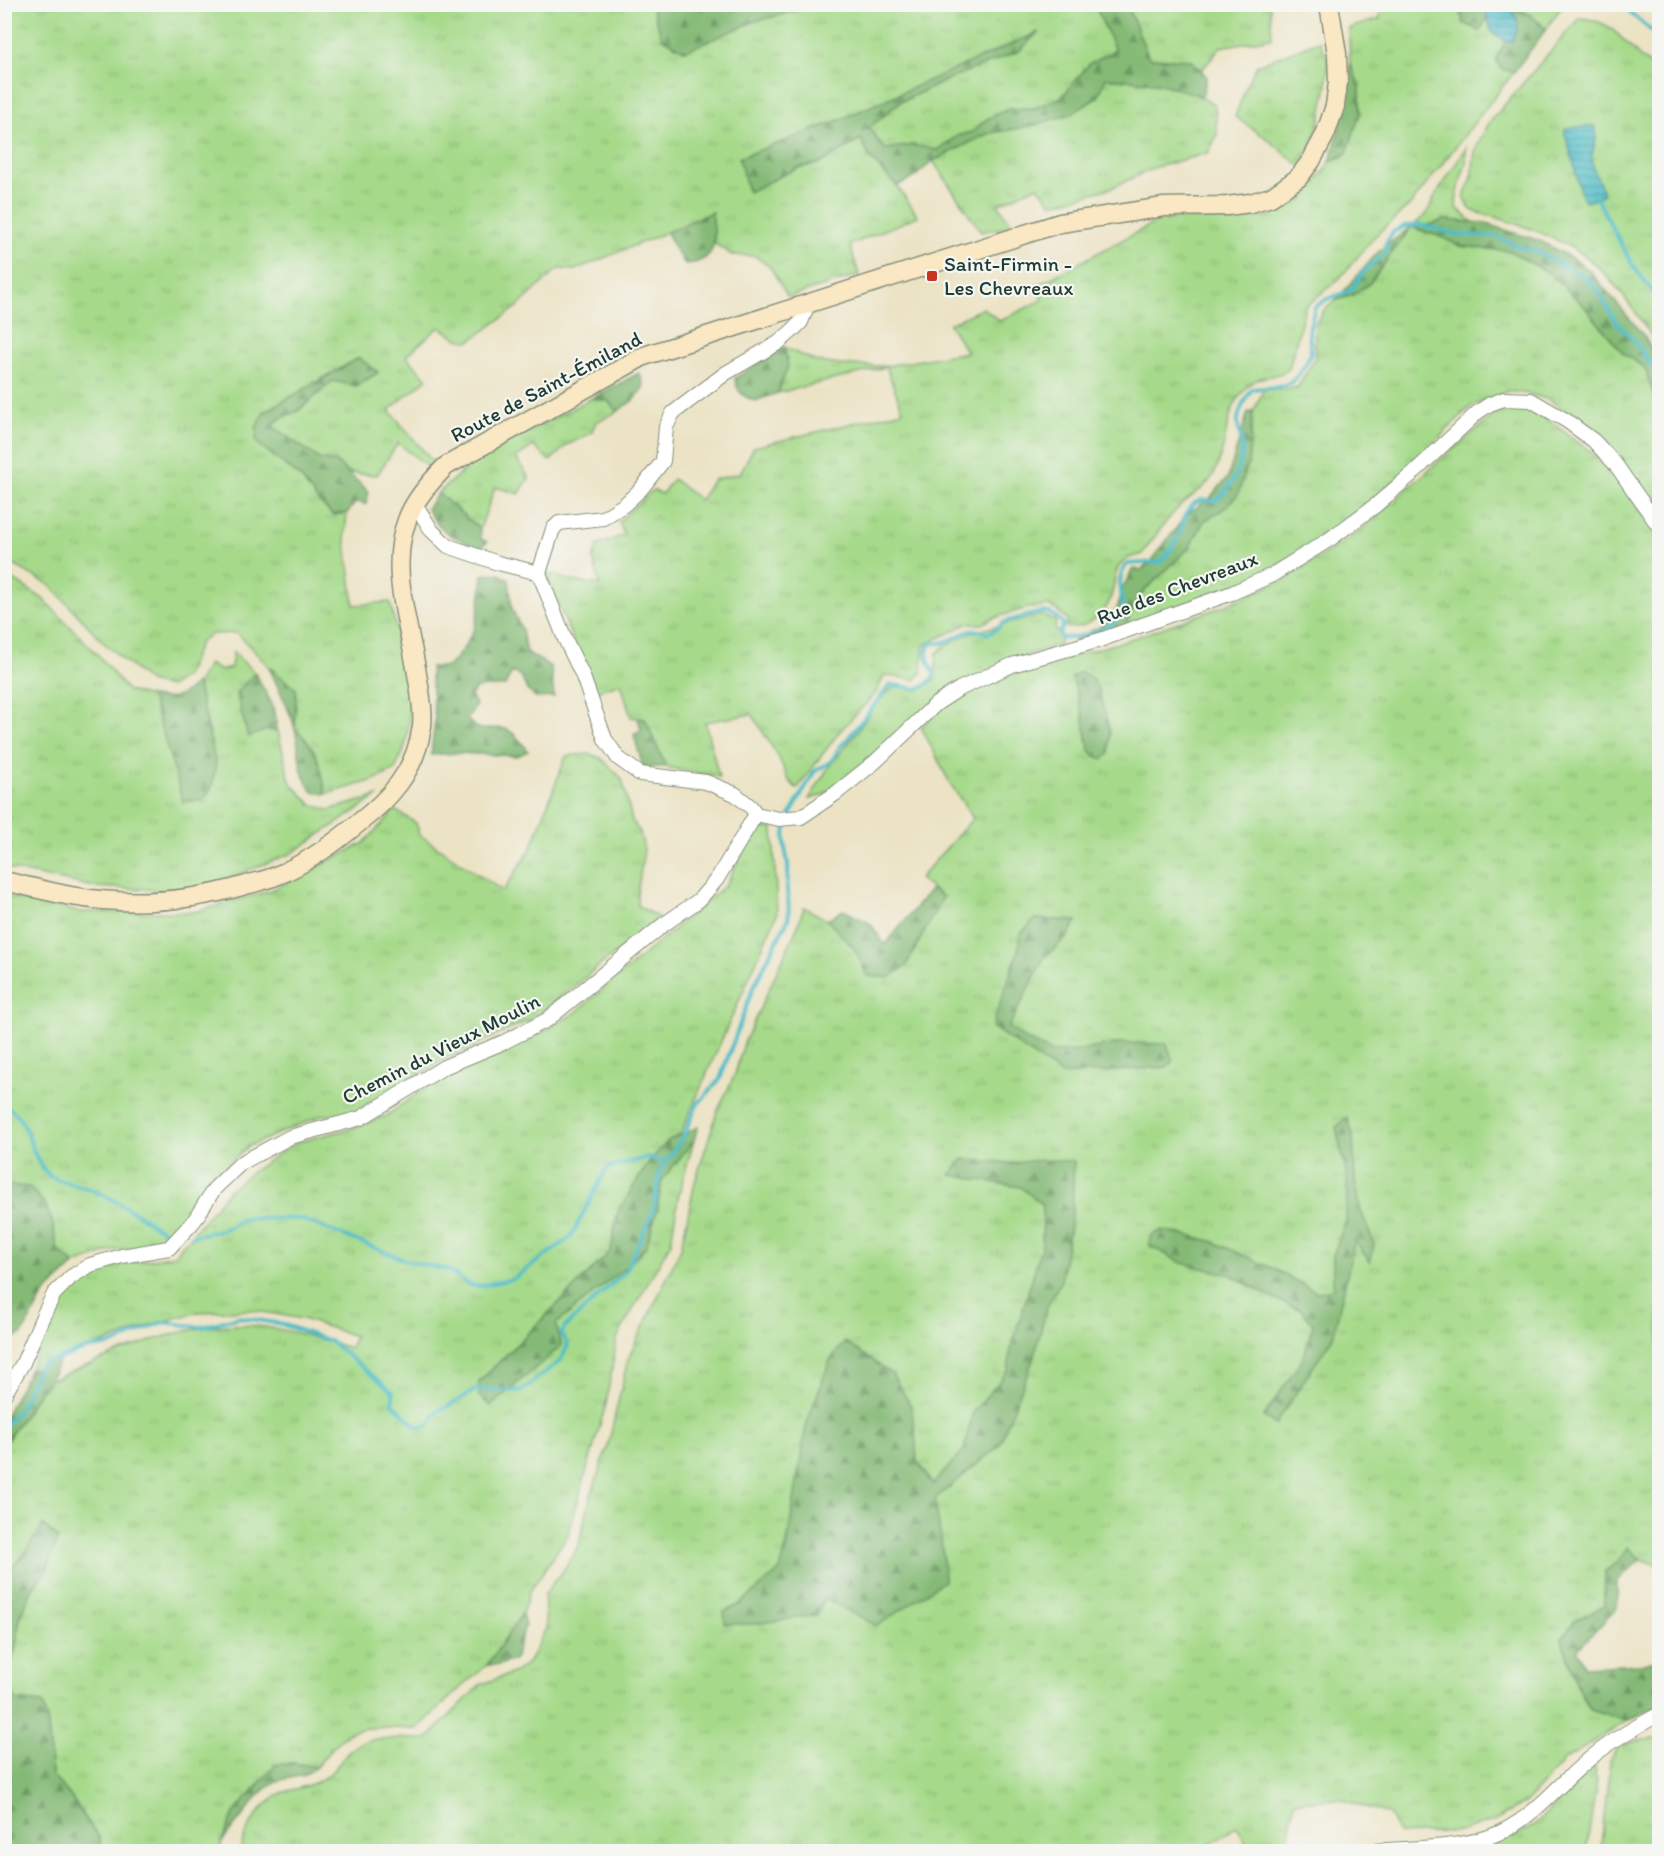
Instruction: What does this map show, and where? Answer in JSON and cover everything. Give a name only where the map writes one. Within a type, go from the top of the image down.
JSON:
[{"type":"main road","name":"Route de Saint-Émiland","points":[[4,881],[70,896],[115,901],[188,899],[275,877],[306,861],[382,805],[402,780],[417,747],[422,725],[421,697],[400,576],[400,551],[406,521],[415,504],[430,482],[446,466],[644,356],[1060,223],[1164,207],[1227,206],[1271,197],[1298,178],[1311,161],[1325,135],[1335,106],[1338,82],[1337,54],[1329,4]]},
{"type":"street","points":[[756,814],[735,794],[716,786],[706,782],[640,774],[618,758],[605,739],[582,674],[565,639],[539,573],[553,529],[559,523],[603,518],[624,505],[641,489],[663,461],[666,427],[673,413],[726,373],[778,343],[801,322],[808,304]]},
{"type":"street","name":"Rue des Chevreaux","points":[[756,814],[779,819],[801,817],[835,794],[875,762],[936,704],[959,689],[1012,665],[1100,640],[1232,593],[1272,575],[1330,539],[1376,505],[1478,412],[1504,399],[1531,400],[1567,421],[1594,441],[1616,465],[1659,528]]},
{"type":"street","points":[[415,504],[432,531],[448,546],[498,563],[539,573]]},
{"type":"street","name":"Chemin du Vieux Moulin","points":[[4,1395],[23,1363],[54,1294],[71,1277],[90,1265],[122,1256],[169,1248],[194,1221],[214,1189],[241,1163],[290,1137],[361,1118],[444,1067],[504,1042],[547,1020],[663,925],[699,900],[717,879],[756,814]]},
{"type":"street","points":[[1360,1851],[1459,1844],[1501,1832],[1530,1815],[1586,1761],[1659,1714]]},
{"type":"green space","points":[[651,4],[819,5],[753,22],[685,51],[662,38]]},
{"type":"green space","points":[[5,5],[1095,5],[1115,50],[1089,64],[1062,97],[1035,108],[1009,109],[987,119],[972,132],[957,136],[937,150],[913,145],[885,149],[869,128],[900,102],[956,76],[1037,33],[837,121],[740,158],[748,192],[797,168],[821,163],[861,139],[870,158],[897,186],[918,216],[850,245],[859,275],[788,297],[771,268],[755,256],[732,255],[715,244],[712,212],[575,270],[558,269],[516,308],[470,341],[460,340],[439,327],[406,356],[427,379],[389,410],[433,462],[429,468],[398,443],[377,475],[348,473],[336,462],[321,460],[272,426],[279,419],[298,411],[333,381],[356,386],[378,373],[359,358],[264,412],[256,442],[301,478],[318,501],[333,515],[347,513],[345,535],[354,605],[390,602],[403,656],[408,695],[408,732],[403,752],[394,771],[371,781],[326,794],[320,766],[313,750],[295,729],[296,689],[269,667],[237,633],[212,634],[200,642],[186,676],[170,687],[149,682],[104,643],[50,585],[5,560]]},
{"type":"green space","points":[[1095,5],[1127,5],[1149,58],[1191,60],[1207,77],[1202,96],[1155,82],[1106,78],[1098,97],[1073,113],[1035,125],[987,134],[933,161],[913,178],[897,186],[870,158],[861,139],[821,163],[797,168],[748,192],[739,158],[837,121],[1039,32],[1019,51],[956,76],[900,102],[869,128],[885,149],[913,145],[937,150],[957,136],[972,132],[987,119],[1009,109],[1035,108],[1062,97],[1089,64],[1115,50]]},
{"type":"green space","points":[[1127,5],[1270,5],[1272,38],[1220,47],[1201,71],[1191,60],[1149,58]]},
{"type":"green space","points":[[1380,5],[1457,5],[1464,23],[1480,31],[1487,17],[1492,33],[1506,41],[1496,59],[1501,69],[1514,72],[1411,204],[1374,237],[1340,278],[1305,307],[1289,369],[1283,373],[1257,380],[1245,389],[1233,409],[1219,463],[1211,479],[1173,513],[1141,555],[1130,557],[1118,567],[1111,598],[1102,613],[1087,623],[1070,628],[1067,627],[1067,620],[1049,606],[1028,608],[993,618],[982,624],[967,624],[924,645],[922,672],[915,680],[884,675],[876,693],[839,732],[797,789],[788,779],[779,758],[752,714],[705,722],[719,777],[666,767],[645,719],[631,717],[621,683],[596,691],[579,656],[546,573],[572,581],[600,585],[593,558],[598,545],[624,535],[619,521],[653,490],[662,494],[673,479],[700,500],[713,480],[740,473],[754,447],[903,411],[886,367],[778,393],[788,366],[784,347],[814,361],[840,365],[886,366],[967,352],[949,324],[983,308],[1000,321],[1042,300],[1036,286],[1152,224],[1175,218],[1238,220],[1274,215],[1303,200],[1330,162],[1347,153],[1360,113],[1360,87],[1350,64],[1349,28],[1380,19]]},
{"type":"green space","points":[[1457,5],[1487,5],[1487,17],[1480,31],[1464,23]]},
{"type":"green space","points":[[1509,5],[1563,5],[1546,29],[1530,15]]},
{"type":"green space","points":[[1509,6],[1530,15],[1546,29],[1514,72],[1501,69],[1496,59],[1506,41],[1512,41],[1517,19]]},
{"type":"green space","points":[[1579,18],[1597,21],[1612,29],[1659,72],[1659,348],[1622,294],[1587,258],[1545,235],[1474,211],[1465,201],[1473,174],[1475,153],[1489,123]]},
{"type":"green space","points":[[1319,41],[1328,59],[1327,84],[1320,120],[1311,146],[1299,165],[1265,137],[1235,117],[1247,84],[1257,65]]},
{"type":"green space","points":[[1350,64],[1360,87],[1360,113],[1347,153],[1330,162],[1342,114]]},
{"type":"green space","points":[[1105,78],[1162,84],[1189,92],[1215,105],[1217,135],[1208,153],[1156,167],[1111,188],[1052,204],[1038,186],[998,204],[1012,226],[981,232],[933,161],[987,134],[1035,125],[1073,113],[1098,97]]},
{"type":"green space","points":[[1466,148],[1466,164],[1456,201],[1457,208],[1473,222],[1444,220],[1413,228],[1442,237],[1459,246],[1510,251],[1551,274],[1585,307],[1623,353],[1645,368],[1659,404],[1659,516],[1614,452],[1580,422],[1550,400],[1507,391],[1470,407],[1405,472],[1346,521],[1265,574],[1125,626],[1141,594],[1189,548],[1204,521],[1226,507],[1248,464],[1253,412],[1264,389],[1284,390],[1298,387],[1315,358],[1315,324],[1324,310],[1335,301],[1352,295],[1369,284],[1411,227],[1426,215],[1434,198]]},
{"type":"green space","points":[[712,212],[714,239],[710,253],[704,259],[685,264],[667,232]]},
{"type":"green space","points":[[1444,220],[1484,223],[1540,241],[1575,260],[1589,270],[1644,336],[1659,364],[1659,395],[1654,396],[1645,368],[1623,353],[1585,307],[1551,274],[1510,251],[1459,246],[1442,237],[1411,227]]},
{"type":"green space","points":[[1411,227],[1369,284],[1352,295],[1335,301],[1379,251]]},
{"type":"green space","points":[[784,347],[788,366],[778,393],[755,401],[743,395],[737,387],[735,378]]},
{"type":"green space","points":[[359,358],[378,372],[356,386],[333,381],[297,411],[279,419],[272,426],[321,460],[336,462],[369,492],[366,504],[356,502],[347,513],[333,515],[318,501],[301,478],[256,442],[257,426],[264,412]]},
{"type":"green space","points":[[639,373],[644,386],[636,398],[617,412],[608,401],[592,398]]},
{"type":"green space","points":[[592,398],[608,401],[617,412],[596,422],[591,433],[567,445],[550,461],[533,446],[516,458],[529,478],[519,494],[495,487],[480,529],[438,493],[472,463]]},
{"type":"green space","points":[[1503,408],[1528,409],[1550,421],[1590,451],[1623,485],[1660,539],[1659,1566],[1641,1559],[1628,1548],[1617,1563],[1605,1571],[1604,1606],[1575,1620],[1562,1639],[1578,1687],[1590,1710],[1627,1721],[1564,1760],[1527,1801],[1497,1820],[1462,1831],[1399,1834],[1389,1814],[1338,1799],[1294,1802],[1287,1851],[1251,1851],[1237,1826],[1200,1852],[240,1852],[245,1835],[255,1818],[274,1798],[282,1793],[321,1780],[333,1771],[353,1748],[366,1741],[427,1739],[480,1685],[515,1672],[529,1662],[546,1628],[544,1595],[568,1564],[579,1544],[591,1495],[608,1446],[628,1359],[681,1248],[695,1182],[717,1112],[735,1074],[744,1043],[797,928],[804,907],[827,920],[855,949],[867,975],[930,919],[943,897],[919,879],[973,818],[951,785],[921,727],[941,709],[971,688],[1009,674],[1125,641],[1224,606],[1287,578],[1359,532]]},
{"type":"green space","points":[[1248,412],[1253,412],[1248,464],[1238,494],[1226,507],[1204,521],[1189,548],[1141,594],[1125,626],[1073,642],[1075,638],[1100,627],[1117,609],[1123,587],[1133,569],[1141,570],[1151,562],[1185,516],[1211,497],[1228,477]]},
{"type":"green space","points":[[438,493],[480,529],[481,539],[487,542],[480,548],[443,530],[427,509]]},
{"type":"green space","points":[[498,573],[509,580],[512,609],[522,630],[526,652],[551,667],[554,697],[536,698],[527,690],[521,676],[512,672],[505,686],[476,688],[471,696],[476,705],[467,719],[478,728],[508,730],[528,751],[517,756],[458,753],[431,755],[435,720],[430,667],[448,667],[466,645],[478,614],[483,575]]},
{"type":"green space","points":[[4,574],[42,598],[99,656],[128,691],[151,697],[165,740],[210,734],[197,683],[209,664],[220,671],[231,668],[233,652],[255,673],[236,693],[248,736],[267,730],[278,731],[290,782],[312,805],[329,810],[378,796],[292,853],[214,884],[181,891],[95,887],[5,868]]},
{"type":"green space","points":[[1042,615],[1056,621],[1055,630],[1061,636],[1059,645],[1006,662],[868,760],[844,781],[821,796],[809,799],[830,765],[878,701],[894,687],[920,688],[935,679],[937,653],[947,644],[970,633]]},
{"type":"green space","points":[[269,667],[296,689],[295,729],[287,705]]},
{"type":"green space","points":[[1080,672],[1092,678],[1099,691],[1110,733],[1109,754],[1103,759],[1095,756],[1089,749],[1072,677]]},
{"type":"green space","points":[[255,673],[272,704],[278,731],[267,730],[248,737],[236,693]]},
{"type":"green space","points":[[197,683],[216,764],[212,787],[204,800],[183,802],[151,697],[176,697]]},
{"type":"green space","points":[[638,718],[645,719],[666,767],[643,767],[634,735],[641,729]]},
{"type":"green space","points":[[295,729],[314,751],[326,794],[313,792],[307,784],[300,762]]},
{"type":"green space","points":[[588,754],[601,758],[622,779],[632,821],[640,832],[644,850],[637,895],[638,906],[659,918],[534,1018],[446,1059],[347,1116],[322,1115],[249,1146],[216,1174],[194,1208],[168,1241],[156,1245],[111,1251],[75,1264],[58,1250],[52,1221],[45,1204],[29,1187],[5,1185],[4,896],[81,912],[195,912],[272,890],[364,843],[395,810],[416,823],[420,835],[503,891],[531,849],[566,756]]},
{"type":"green space","points":[[754,828],[773,828],[777,914],[680,1135],[669,1140],[648,1163],[620,1208],[616,1218],[611,1251],[479,1382],[490,1406],[561,1346],[556,1324],[627,1266],[646,1246],[657,1210],[662,1180],[694,1140],[679,1193],[671,1242],[617,1338],[606,1404],[568,1535],[530,1591],[522,1614],[487,1665],[417,1729],[379,1727],[357,1730],[340,1741],[316,1767],[293,1763],[275,1765],[221,1843],[221,1851],[99,1851],[100,1839],[68,1793],[52,1776],[48,1725],[15,1700],[7,1682],[19,1622],[31,1590],[46,1571],[57,1538],[43,1525],[23,1556],[5,1573],[5,1443],[50,1380],[163,1337],[209,1327],[248,1325],[292,1332],[350,1348],[355,1336],[303,1319],[252,1310],[198,1312],[157,1323],[29,1371],[58,1304],[77,1284],[94,1273],[119,1265],[175,1255],[229,1190],[295,1143],[356,1127],[386,1116],[440,1077],[538,1035],[575,1013],[726,885]]},
{"type":"green space","points":[[931,889],[943,897],[906,966],[889,978],[867,976],[855,949],[827,920],[843,910],[870,923],[885,945]]},
{"type":"green space","points":[[1036,919],[1077,921],[1067,937],[1044,958],[1009,1027],[1025,1039],[1052,1052],[1078,1051],[1121,1043],[1167,1044],[1173,1062],[1167,1067],[1062,1075],[992,1027],[1018,952],[1021,933]]},
{"type":"green space","points":[[1347,1117],[1353,1135],[1355,1181],[1360,1208],[1374,1244],[1370,1263],[1355,1240],[1333,1337],[1275,1425],[1264,1416],[1304,1357],[1313,1324],[1301,1310],[1274,1299],[1231,1275],[1182,1263],[1150,1246],[1150,1236],[1162,1230],[1212,1241],[1274,1269],[1317,1292],[1333,1289],[1333,1255],[1346,1221],[1347,1177],[1336,1127]]},
{"type":"green space","points":[[698,1127],[694,1140],[662,1180],[657,1210],[646,1246],[627,1266],[556,1324],[561,1346],[490,1406],[479,1396],[479,1382],[611,1251],[616,1218],[620,1208],[648,1163],[669,1140]]},
{"type":"green space","points":[[963,1159],[1011,1163],[1042,1160],[1074,1161],[1072,1214],[1061,1281],[1047,1307],[1034,1357],[999,1446],[935,1499],[943,1554],[944,1581],[877,1626],[824,1598],[817,1615],[754,1624],[725,1624],[724,1612],[740,1604],[780,1570],[787,1544],[806,1426],[830,1360],[845,1342],[892,1374],[911,1406],[917,1461],[933,1484],[964,1450],[973,1412],[1008,1371],[1011,1349],[1042,1245],[1043,1205],[1020,1187],[950,1175]]},
{"type":"green space","points":[[5,1185],[29,1187],[45,1204],[52,1221],[58,1250],[75,1264],[45,1293],[22,1334],[5,1343]]},
{"type":"green space","points":[[60,1359],[50,1380],[5,1443],[5,1416],[29,1371]]},
{"type":"green space","points":[[43,1525],[58,1538],[46,1571],[31,1590],[19,1622],[7,1682],[15,1700],[43,1703],[48,1725],[52,1776],[68,1793],[100,1839],[99,1851],[5,1851],[5,1573],[23,1556]]},
{"type":"green space","points":[[1628,1547],[1641,1559],[1617,1581],[1617,1608],[1577,1650],[1585,1667],[1640,1664],[1659,1659],[1659,1705],[1627,1721],[1591,1710],[1578,1687],[1562,1639],[1575,1620],[1604,1606],[1605,1571],[1617,1563]]},
{"type":"green space","points":[[522,1614],[525,1626],[514,1660],[499,1665],[487,1665]]},
{"type":"green space","points":[[1659,1738],[1659,1851],[1606,1851],[1601,1846],[1610,1761],[1618,1746]]},
{"type":"green space","points":[[293,1763],[316,1767],[304,1775],[276,1781],[259,1795],[221,1843],[234,1813],[275,1765]]},
{"type":"green space","points":[[1595,1767],[1597,1780],[1586,1851],[1472,1851],[1508,1840],[1532,1827]]},
{"type":"water","points":[[1487,5],[1509,5],[1518,22],[1512,41],[1506,41],[1492,33],[1487,17]]},
{"type":"water","points":[[1595,126],[1596,138],[1592,160],[1604,194],[1597,199],[1585,201],[1580,191],[1564,131],[1566,128]]},
{"type":"waterway","points":[[1620,4],[1660,38]]},
{"type":"waterway","points":[[1597,199],[1633,266],[1660,301]]},
{"type":"waterway","points":[[790,815],[814,772],[829,763],[890,685],[920,688],[935,675],[927,654],[931,643],[946,641],[972,630],[987,634],[1005,622],[1041,612],[1050,613],[1063,623],[1059,633],[1062,638],[1094,632],[1117,619],[1122,607],[1121,578],[1127,564],[1161,562],[1179,534],[1192,505],[1202,500],[1216,501],[1226,490],[1235,477],[1241,461],[1242,447],[1238,419],[1250,392],[1252,389],[1285,386],[1294,380],[1311,353],[1309,331],[1315,307],[1327,299],[1351,290],[1364,271],[1387,251],[1385,245],[1393,232],[1405,226],[1422,225],[1459,235],[1496,236],[1514,245],[1536,251],[1581,275],[1596,288],[1617,323],[1634,340],[1660,378]]},
{"type":"waterway","points":[[4,1425],[19,1410],[40,1365],[86,1349],[110,1345],[163,1322],[202,1327],[239,1317],[282,1324],[330,1341],[393,1392],[393,1404],[417,1427],[428,1426],[439,1409],[445,1408],[477,1389],[521,1391],[560,1361],[568,1345],[561,1334],[566,1326],[626,1271],[654,1209],[660,1171],[683,1137],[697,1105],[720,1079],[753,988],[788,919],[788,868],[785,849],[787,822]]},
{"type":"waterway","points":[[4,1106],[20,1119],[36,1157],[48,1174],[105,1196],[168,1234]]},
{"type":"waterway","points":[[193,1236],[225,1229],[246,1218],[301,1219],[408,1261],[448,1270],[469,1285],[480,1286],[513,1279],[571,1237],[607,1168],[649,1157],[665,1163]]},
{"type":"place","name":"Saint-Firmin - Les Chevreaux","points":[[932,276]]}]
